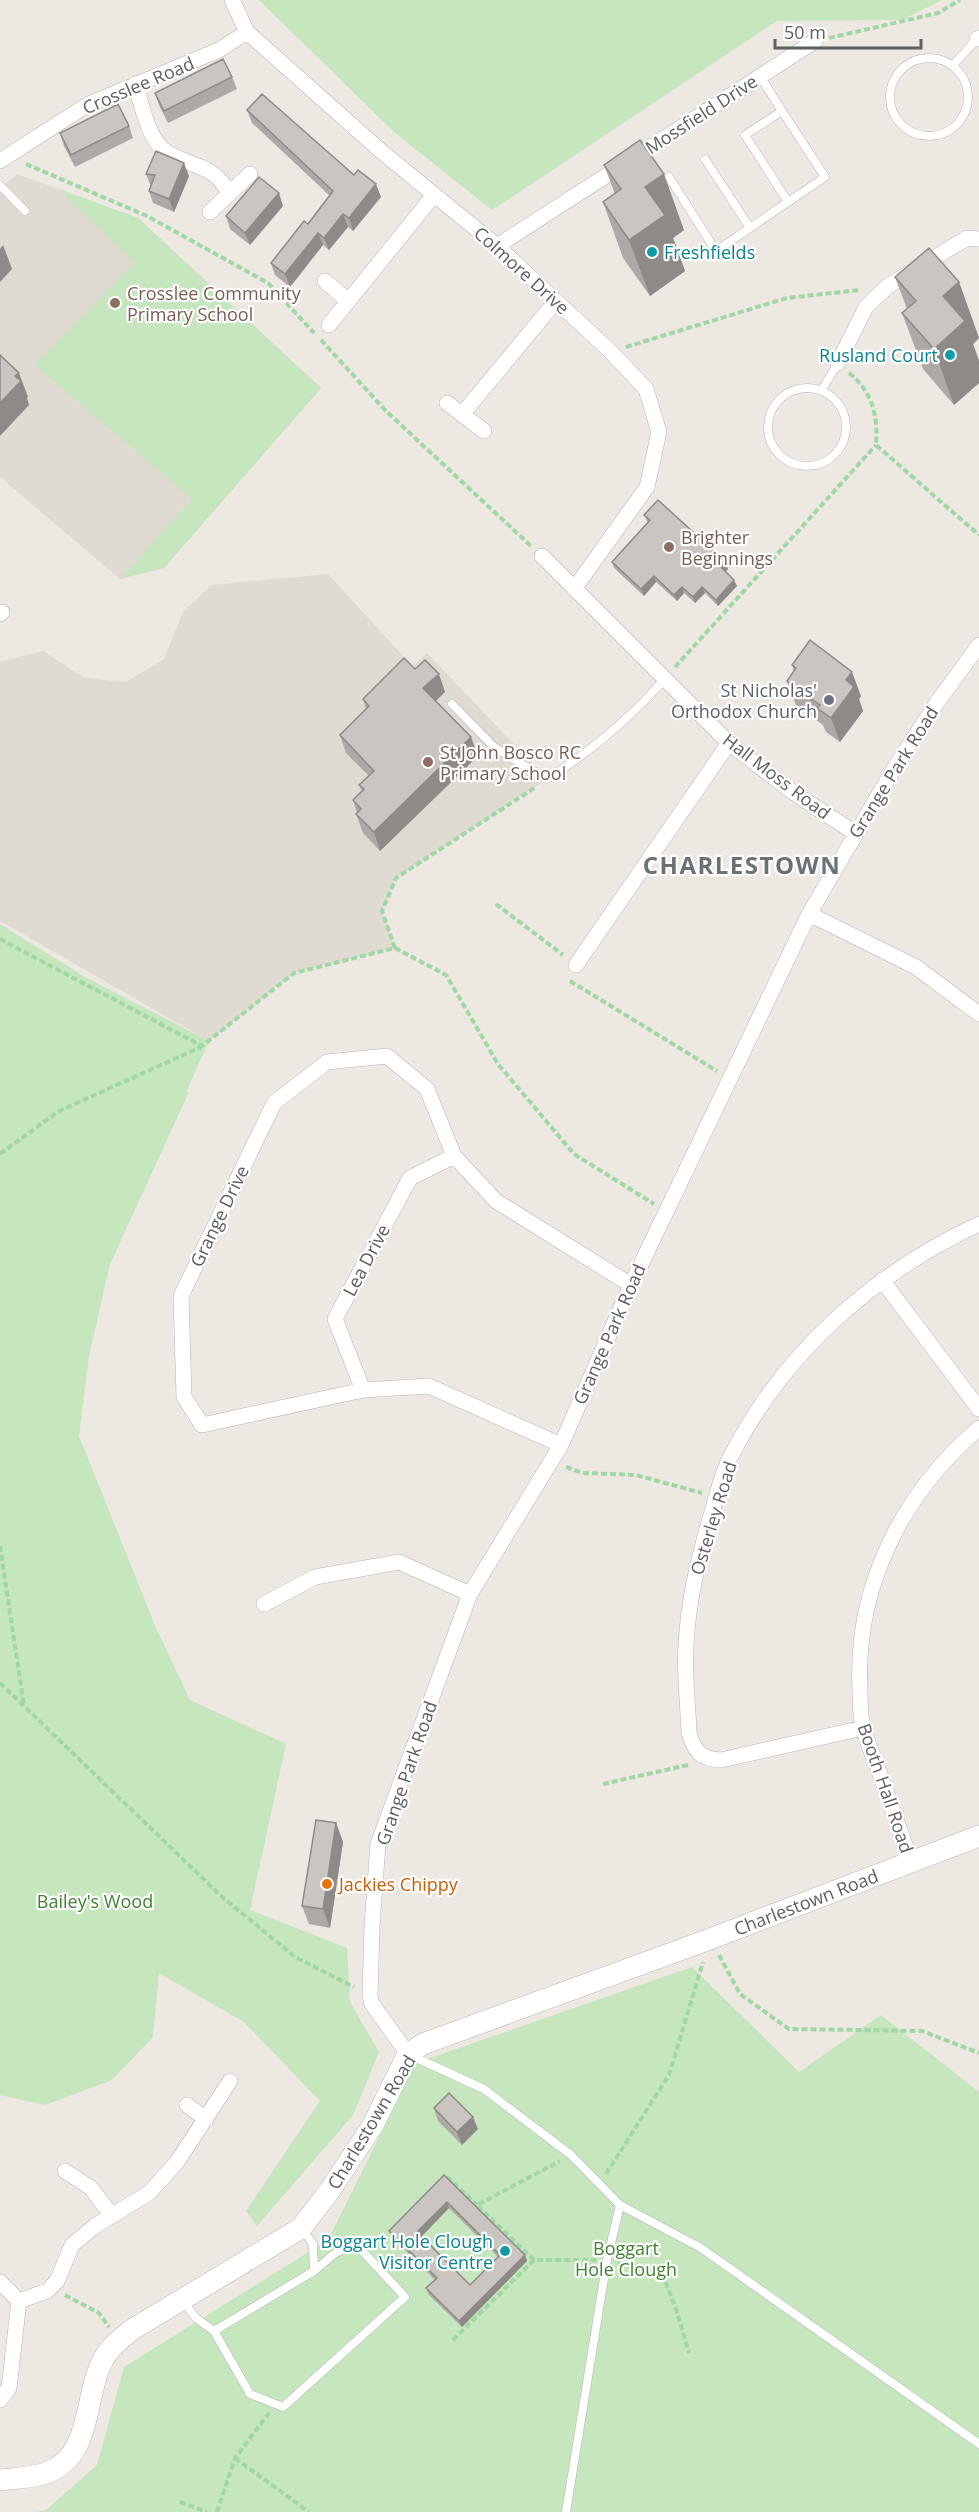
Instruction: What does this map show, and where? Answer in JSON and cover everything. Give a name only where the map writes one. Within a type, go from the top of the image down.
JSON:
[{"type":"street","name":"Colmore Drive","points":[[232,0],[247,32],[382,152],[497,246],[611,352],[646,389],[659,432],[648,487],[574,589]]},
{"type":"street","name":"Crosslee Road","points":[[3,158],[87,105],[219,50],[247,32]]},
{"type":"street","name":"Mossfield Drive","points":[[497,246],[815,41]]},
{"type":"street","points":[[135,84],[152,133],[163,150],[218,177],[230,193]]},
{"type":"street","points":[[210,212],[250,174]]},
{"type":"street","points":[[329,325],[434,195]]},
{"type":"street","points":[[837,364],[866,307],[888,286],[967,238],[979,239]]},
{"type":"street","points":[[325,281],[348,301]]},
{"type":"street","points":[[463,413],[556,301]]},
{"type":"street","points":[[447,403],[484,431]]},
{"type":"street","name":"Hall Moss Road","points":[[542,556],[729,743],[791,791],[855,833]]},
{"type":"street","name":"Grange Park Road","points":[[370,1996],[378,1844],[470,1594],[561,1445],[665,1211],[809,914],[855,833],[936,704],[979,645]]},
{"type":"street","points":[[576,965],[729,743]]},
{"type":"street","points":[[809,914],[916,967],[979,1014]]},
{"type":"street","name":"Grange Drive","points":[[561,1445],[429,1386],[363,1390],[202,1425],[184,1397],[181,1296],[274,1103],[327,1062],[387,1056],[427,1089],[454,1156],[496,1201],[631,1285]]},
{"type":"street","name":"Lea Drive","points":[[363,1390],[335,1319],[410,1178],[454,1156]]},
{"type":"street","name":"Osterley Road","points":[[701,1756],[693,1746],[689,1732],[686,1648],[693,1583],[716,1497],[730,1458],[755,1414],[791,1365],[833,1321],[882,1280],[943,1240],[979,1224]]},
{"type":"street","points":[[882,1280],[979,1409]]},
{"type":"street","name":"Booth Hall Road","points":[[911,1862],[863,1728],[859,1675],[860,1643],[868,1596],[880,1563],[897,1528],[918,1493],[940,1464],[979,1428]]},
{"type":"street","points":[[264,1604],[315,1577],[399,1562],[470,1594]]},
{"type":"street","points":[[701,1756],[710,1760],[721,1760],[863,1728]]},
{"type":"street","name":"Charlestown Road","points":[[0,2480],[45,2474],[57,2468],[68,2458],[83,2434],[90,2395],[104,2358],[118,2340],[301,2228],[328,2193],[373,2124],[408,2054],[423,2044],[979,1836]]},
{"type":"street","points":[[370,1996],[372,2004],[408,2054]]},
{"type":"street","points":[[19,2301],[47,2291],[54,2284],[72,2245],[95,2226],[149,2193],[177,2162],[230,2081]]},
{"type":"street","points":[[187,2105],[206,2119]]},
{"type":"street","points":[[65,2171],[91,2188],[111,2216]]},
{"type":"street","points":[[0,2282],[19,2301]]},
{"type":"street","points":[[0,2400],[9,2388],[19,2301]]},
{"type":"lane","points":[[953,65],[978,38]]},
{"type":"lane","points":[[923,59],[942,60],[953,65],[962,75],[968,87],[969,100],[965,114],[953,128],[934,136],[921,136],[909,131],[899,122],[890,99],[897,75],[906,66],[923,59]]},
{"type":"lane","points":[[669,177],[716,251],[825,177],[760,76]]},
{"type":"lane","points":[[782,111],[745,135],[788,202]]},
{"type":"lane","points":[[705,159],[750,228]]},
{"type":"lane","points":[[0,186],[25,211]]},
{"type":"lane","points":[[822,391],[837,364]]},
{"type":"lane","points":[[809,388],[822,391],[833,397],[841,408],[846,420],[846,434],[837,452],[822,464],[809,467],[795,465],[784,460],[772,445],[767,427],[769,414],[775,403],[785,394],[796,389],[809,388]]},
{"type":"lane","points":[[452,704],[495,748],[547,779],[575,762],[643,704],[664,680]]},
{"type":"lane","points":[[408,2054],[484,2089],[571,2155],[620,2205],[701,2248],[979,2444]]},
{"type":"lane","points":[[566,2512],[607,2260],[620,2205]]},
{"type":"lane","points":[[301,2228],[313,2244],[314,2271]]},
{"type":"lane","points":[[182,2301],[196,2318],[214,2331],[250,2394],[284,2407],[405,2297],[355,2243],[334,2254],[314,2271],[214,2331]]},
{"type":"path","points":[[815,41],[938,13],[960,0]]},
{"type":"path","points":[[3,158],[147,216],[268,283],[385,410],[542,556]]},
{"type":"path","points":[[611,352],[788,298],[888,286]]},
{"type":"path","points":[[664,680],[876,445],[878,425],[873,402],[851,375],[837,364]]},
{"type":"path","points":[[876,445],[979,535]]},
{"type":"path","points":[[395,948],[382,911],[396,878],[547,779]]},
{"type":"path","points":[[496,904],[576,965],[567,979],[728,1078]]},
{"type":"path","points":[[0,939],[202,1046]]},
{"type":"path","points":[[0,1154],[58,1111],[202,1046],[294,974],[395,948],[446,975],[498,1064],[574,1154],[665,1211]]},
{"type":"path","points":[[551,1461],[583,1473],[636,1475],[716,1497]]},
{"type":"path","points":[[0,1546],[24,1706]]},
{"type":"path","points":[[0,1683],[220,1895],[295,1957],[370,1996]]},
{"type":"path","points":[[603,1784],[688,1765],[701,1756]]},
{"type":"path","points":[[710,1938],[740,1994],[789,2029],[922,2031],[979,2053]]},
{"type":"path","points":[[599,2184],[669,2075],[710,1938]]},
{"type":"path","points":[[477,2205],[571,2155]]},
{"type":"path","points":[[447,2177],[534,2260],[607,2260],[663,2275],[689,2354]]},
{"type":"path","points":[[453,2340],[534,2260]]},
{"type":"path","points":[[54,2284],[73,2301],[82,2303],[99,2313],[118,2340]]},
{"type":"path","points":[[217,2512],[235,2458],[275,2403]]},
{"type":"path","points":[[235,2458],[309,2512]]},
{"type":"path","points":[[180,2502],[207,2512]]},
{"type":"shaded area","name":"Crosslee Community Primary School","points":[[17,174],[138,218],[321,388],[164,568],[120,579],[0,477],[0,189]]},
{"type":"shaded area","points":[[328,574],[412,666],[427,653],[547,779],[396,878],[382,911],[395,948],[294,973],[209,1041],[0,921],[0,662],[43,651],[84,678],[126,682],[164,659],[183,612],[211,585]]},
{"type":"green space","points":[[259,0],[942,0],[902,20],[777,21],[492,210],[394,132]]},
{"type":"green space","points":[[59,189],[138,218],[321,388],[164,568],[120,579],[192,499],[35,365],[135,263]]},
{"type":"green space","name":"Bailey's Wood","points":[[0,924],[85,977],[209,1041],[186,1092],[189,1092],[110,1264],[89,1356],[79,1436],[156,1628],[190,1700],[286,1744],[250,1910],[347,1948],[350,2002],[379,2052],[353,2115],[257,2226],[246,2211],[320,2101],[244,2022],[159,1973],[153,2037],[112,2080],[45,2105],[0,2095]]},
{"type":"green space","name":"Boggart Hole Clough","points":[[692,1967],[799,2072],[881,2015],[979,2092],[979,2512],[34,2512],[46,2510],[97,2465],[124,2367],[328,2240],[416,2063]]},
{"type":"building","points":[[223,59],[232,77],[164,111],[155,93]]},
{"type":"building","points":[[262,94],[354,175],[358,170],[376,184],[349,218],[343,214],[324,238],[318,233],[285,274],[271,263],[304,221],[308,224],[333,191],[247,110]]},
{"type":"building","points":[[118,104],[129,126],[71,155],[60,133]]},
{"type":"building","points":[[640,140],[664,174],[645,187],[665,215],[629,240],[603,202],[621,189],[604,165]]},
{"type":"building","points":[[156,151],[184,163],[169,199],[149,191],[155,175],[146,174]]},
{"type":"building","points":[[259,177],[279,193],[245,233],[226,216]]},
{"type":"building","points":[[929,248],[959,282],[943,296],[965,321],[934,349],[902,313],[916,301],[895,277]]},
{"type":"building","points":[[0,355],[19,373],[15,376],[21,381],[0,403]]},
{"type":"building","name":"Brighter Beginnings","points":[[658,500],[726,562],[721,567],[734,580],[716,600],[702,587],[693,597],[682,587],[674,595],[654,576],[641,589],[612,562],[650,520],[644,515]]},
{"type":"building","points":[[810,640],[852,672],[846,680],[854,687],[831,718],[817,708],[820,705],[787,681],[796,668],[792,665]]},
{"type":"building","name":"St John Bosco RC Primary School","points":[[404,658],[415,669],[425,660],[439,674],[423,688],[471,737],[374,832],[356,814],[361,809],[353,800],[364,789],[359,785],[374,771],[340,735],[369,706],[363,699]]},
{"type":"building","points":[[316,1820],[336,1823],[323,1909],[302,1906]]},
{"type":"building","points":[[449,2093],[473,2117],[457,2132],[434,2108]]},
{"type":"building","name":"Boggart Hole Clough Visitor Centre","points":[[444,2175],[525,2255],[459,2321],[426,2288],[437,2278],[389,2231]],"holes":[[[447,2202],[500,2255],[470,2285],[417,2232]]]},
{"type":"place","name":"Freshfields","points":[[652,252]]},
{"type":"place","name":"Crosslee Community Primary School","points":[[115,303]]},
{"type":"place","name":"Rusland Court","points":[[950,355]]},
{"type":"place","name":"Brighter Beginnings","points":[[669,547]]},
{"type":"place","name":"St Nicholas' Orthodox Church","points":[[829,700]]},
{"type":"place","name":"St John Bosco RC Primary School","points":[[428,762]]},
{"type":"place","name":"Jackies Chippy","points":[[327,1884]]},
{"type":"place","name":"Boggart Hole Clough Visitor Centre","points":[[505,2251]]},
{"type":"district","name":"CHARLESTOWN","points":[[742,864]]}]
